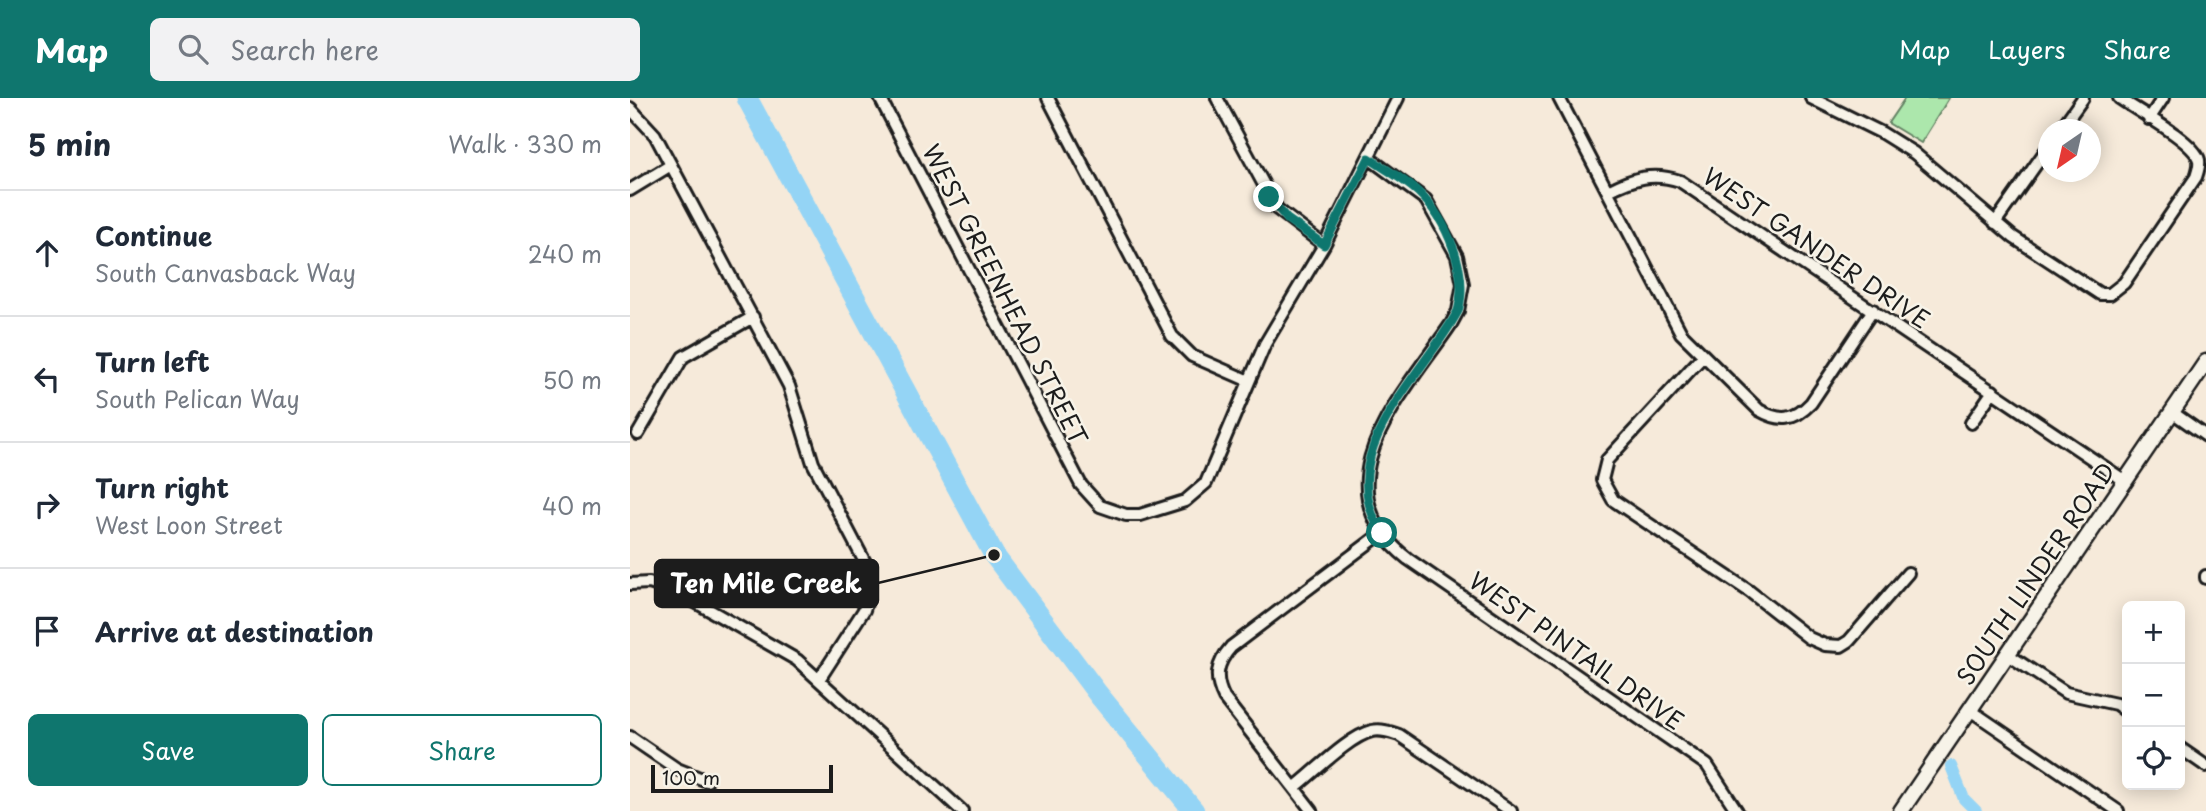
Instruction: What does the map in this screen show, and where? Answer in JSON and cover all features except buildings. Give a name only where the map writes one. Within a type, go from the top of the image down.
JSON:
[{"type":"street","name":"WEST GREENHEAD STREET","points":[[880,98],[1081,485],[1100,506],[1113,512],[1140,515],[1172,507],[1196,493],[1213,470],[1249,381]]},
{"type":"street","points":[[1048,98],[1172,336],[1192,356],[1249,381],[1265,344],[1324,245],[1398,98]]},
{"type":"street","points":[[1217,98],[1273,203],[1287,219],[1324,245]]},
{"type":"street","points":[[1559,98],[1681,333],[1702,358],[1759,410],[1772,417],[1787,419],[1801,414],[1873,310]]},
{"type":"street","points":[[1811,98],[1882,132],[1914,153],[1995,223],[2092,292],[2110,294],[2124,283],[2196,177],[2199,159],[2187,144],[2119,98]]},
{"type":"street","points":[[2068,119],[2083,98]]},
{"type":"street","points":[[2149,119],[2163,98]]},
{"type":"street","points":[[630,108],[648,124],[789,386],[816,470],[868,568],[868,597],[864,610],[820,678]]},
{"type":"street","points":[[1312,811],[1224,698],[1218,685],[1217,671],[1222,658],[1231,647],[1382,533],[1373,515],[1366,488],[1372,446],[1451,324],[1462,298],[1463,284],[1457,256],[1426,200],[1369,158]]},
{"type":"street","points":[[1995,223],[2038,162]]},
{"type":"street","points":[[630,190],[671,165]]},
{"type":"street","name":"WEST GANDER DRIVE","points":[[1608,191],[1639,177],[1660,176],[1680,181],[2125,481]]},
{"type":"street","points":[[638,434],[683,358],[752,317]]},
{"type":"street","points":[[1702,358],[1607,460],[1602,480],[1613,500],[1749,591],[1809,638],[1825,645],[1842,646],[1856,635],[1908,573]]},
{"type":"street","name":"SOUTH LINDER ROAD","points":[[1901,811],[2206,362]]},
{"type":"street","points":[[1971,424],[1993,391]]},
{"type":"street","points":[[2172,412],[2206,436]]},
{"type":"street","name":"WEST PINTAIL DRIVE","points":[[1382,533],[1408,559],[1707,765],[1737,811]]},
{"type":"street","points":[[630,584],[649,583],[676,591],[785,653],[820,678],[962,811]]},
{"type":"street","points":[[2007,654],[2066,693],[2116,704],[2122,708]]},
{"type":"street","points":[[1970,710],[2118,811]]},
{"type":"street","points":[[1294,788],[1359,737],[1371,731],[1385,730],[1399,735],[1511,811]]},
{"type":"street","points":[[630,737],[677,769],[707,781]]},
{"type":"street","points":[[2185,751],[2206,766]]},
{"type":"green space","points":[[1905,98],[1949,98],[1921,143],[1888,123]]},
{"type":"waterway","points":[[747,98],[994,555],[1098,694],[1194,811]]},
{"type":"waterway","points":[[1951,766],[1964,799],[1976,811]]},
{"type":"place","name":"Ten Mile Creek","points":[[994,555]]},
{"type":"route","points":[[1269,197],[1287,219],[1324,245],[1369,158],[1426,200],[1457,256],[1463,284],[1458,311],[1378,433],[1368,460],[1368,502],[1382,533]]}]
